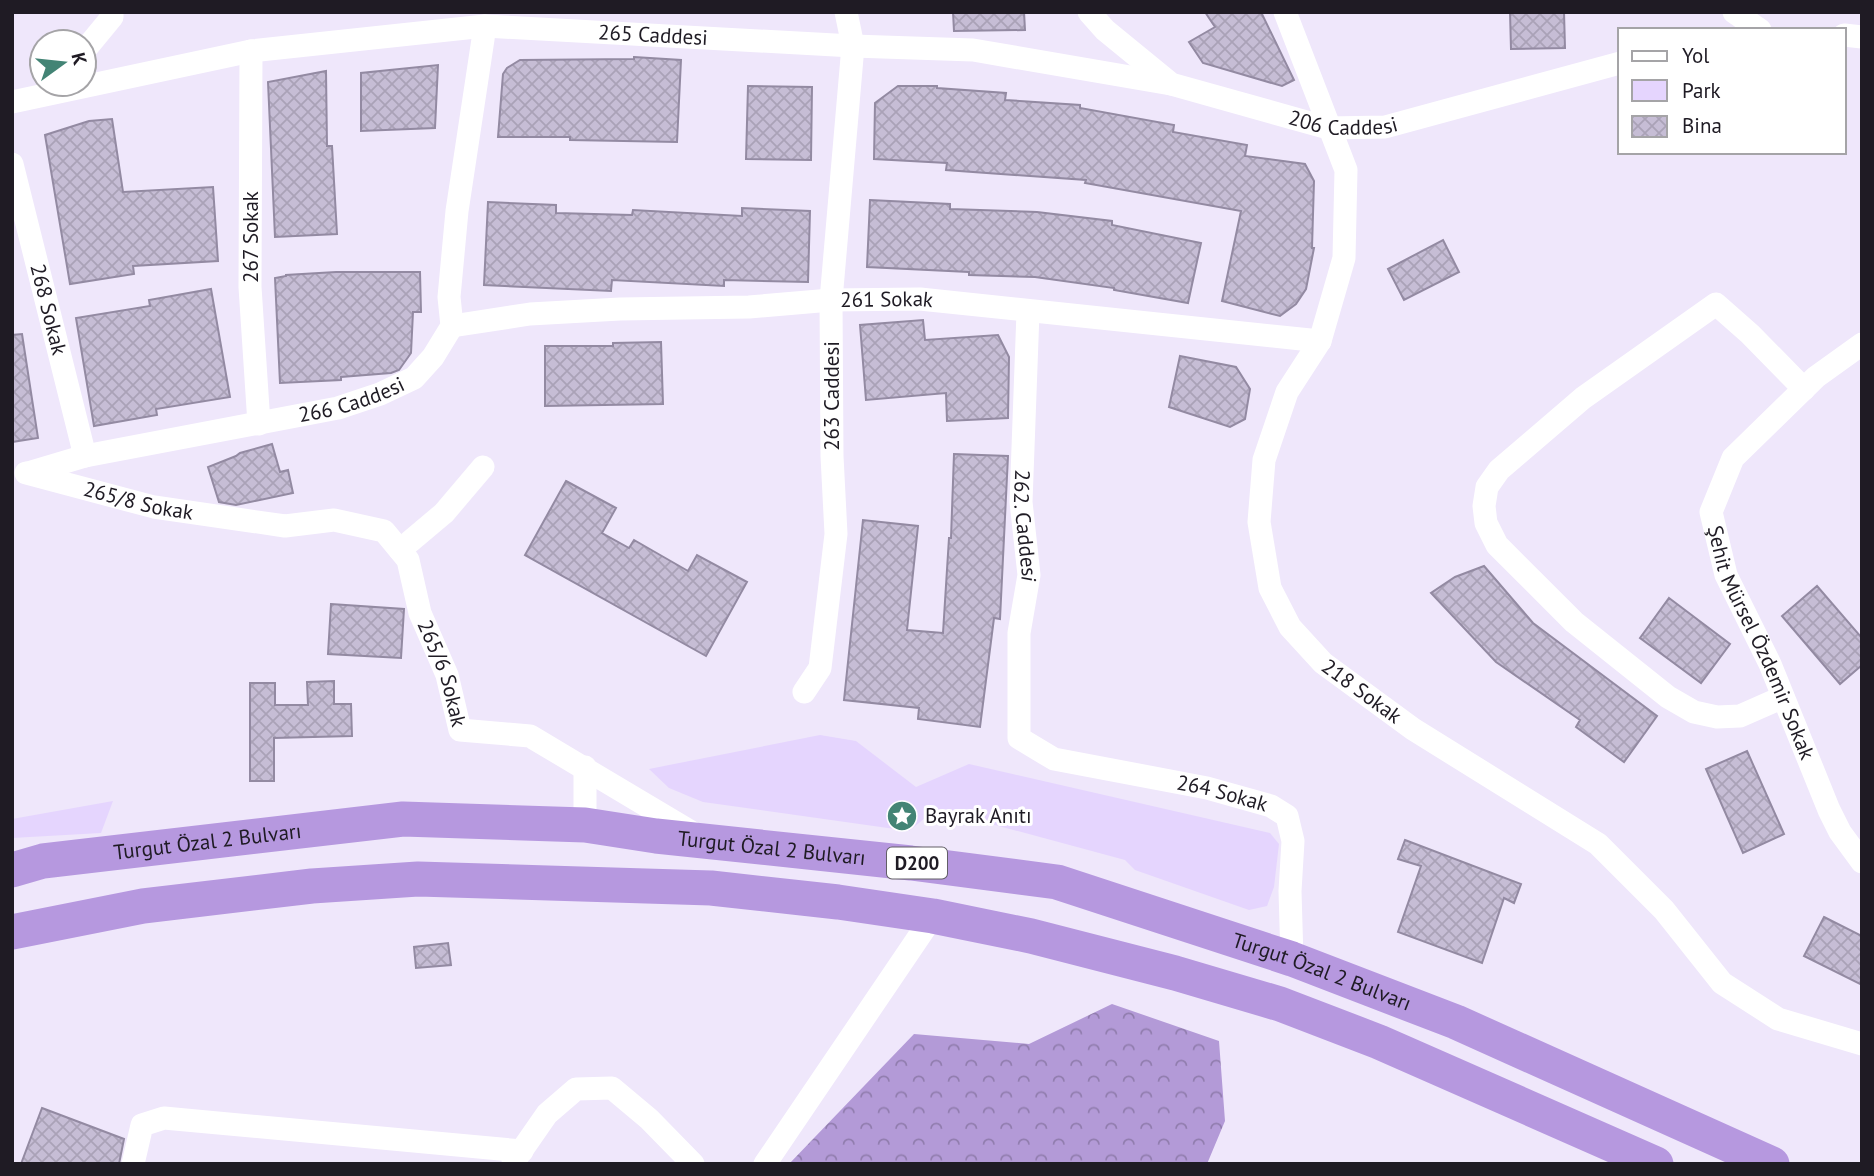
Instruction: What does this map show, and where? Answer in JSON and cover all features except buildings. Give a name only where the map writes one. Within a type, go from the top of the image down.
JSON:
[{"type":"highway","name":"Turgut Özal 2 Bulvarı","points":[[12,870],[43,861],[403,819],[585,825],[1057,881],[1292,959],[1456,1022],[1772,1164]]},
{"type":"highway","name":"D200","points":[[12,932],[143,906],[312,886],[418,879],[712,888],[838,902],[933,916],[1031,936],[1175,973],[1280,1004],[1391,1047],[1656,1164]]},
{"type":"street","points":[[98,34],[112,17],[112,12]]},
{"type":"street","name":"263 Caddesi","points":[[804,692],[820,668],[836,534],[832,456],[831,300],[853,46],[846,12]]},
{"type":"street","name":"206 Caddesi","points":[[1090,12],[1105,30],[1171,84],[1328,128],[1385,127],[1618,64]]},
{"type":"street","name":"218 Sokak","points":[[1285,12],[1346,170],[1344,258],[1320,341],[1286,392],[1265,460],[1259,522],[1269,588],[1290,627],[1323,663],[1413,729],[1598,844],[1664,910],[1721,983],[1778,1019],[1862,1044]]},
{"type":"street","points":[[1734,12],[1757,28]]},
{"type":"street","points":[[452,326],[449,297],[457,212],[485,26]]},
{"type":"street","name":"265 Caddesi","points":[[98,80],[251,51],[485,26],[973,50],[1171,84]]},
{"type":"street","name":"267 Sokak","points":[[251,51],[250,287],[259,424]]},
{"type":"street","name":"268 Sokak","points":[[12,164],[85,456]]},
{"type":"street","name":"261 Sokak","points":[[452,326],[530,314],[620,309],[749,307],[831,300],[920,299],[1320,341]]},
{"type":"street","points":[[1783,697],[1740,716],[1717,717],[1693,712],[1668,697],[1574,622],[1497,545],[1486,523],[1484,506],[1488,487],[1499,470],[1583,398],[1716,304],[1804,389]]},
{"type":"street","name":"262. Caddesi","points":[[1019,738],[1018,633],[1029,575],[1021,502],[1028,312]]},
{"type":"street","name":"266 Caddesi","points":[[19,475],[85,456],[338,408],[380,394],[414,378],[433,357],[452,326]]},
{"type":"street","name":"Şehit Mürsel Özdemir Sokak","points":[[1862,344],[1816,377],[1733,458],[1711,512],[1726,575],[1770,664],[1840,832],[1862,862]]},
{"type":"street","points":[[400,550],[444,513],[483,467]]},
{"type":"street","name":"265/8 Sokak","points":[[19,475],[154,507],[251,522]]},
{"type":"street","name":"265/6 Sokak","points":[[251,522],[285,526],[334,520],[384,531],[408,560],[420,613],[447,675],[460,730],[530,736],[704,841]]},
{"type":"street","name":"264 Sokak","points":[[1019,738],[1054,759],[1207,788],[1271,806],[1287,816],[1293,841],[1290,891],[1292,959]]},
{"type":"street","points":[[585,767],[585,825]]},
{"type":"street","points":[[765,1164],[933,916]]},
{"type":"street","points":[[133,1164],[142,1125],[164,1118],[518,1157],[547,1114],[576,1089],[612,1088],[649,1119],[693,1164]]},
{"type":"green space","points":[[820,735],[856,741],[916,787],[969,764],[1270,833],[1279,844],[1274,887],[1267,906],[1249,910],[1135,870],[1125,860],[936,809],[909,831],[703,802],[669,788],[649,769]]},
{"type":"green space","points":[[113,801],[101,833],[12,838],[12,819]]},
{"type":"green space","points":[[1112,1004],[1219,1041],[1225,1121],[1207,1164],[789,1164],[914,1034],[1029,1044]]},
{"type":"place","name":"Bayrak Anıtı","points":[[902,816]]}]
